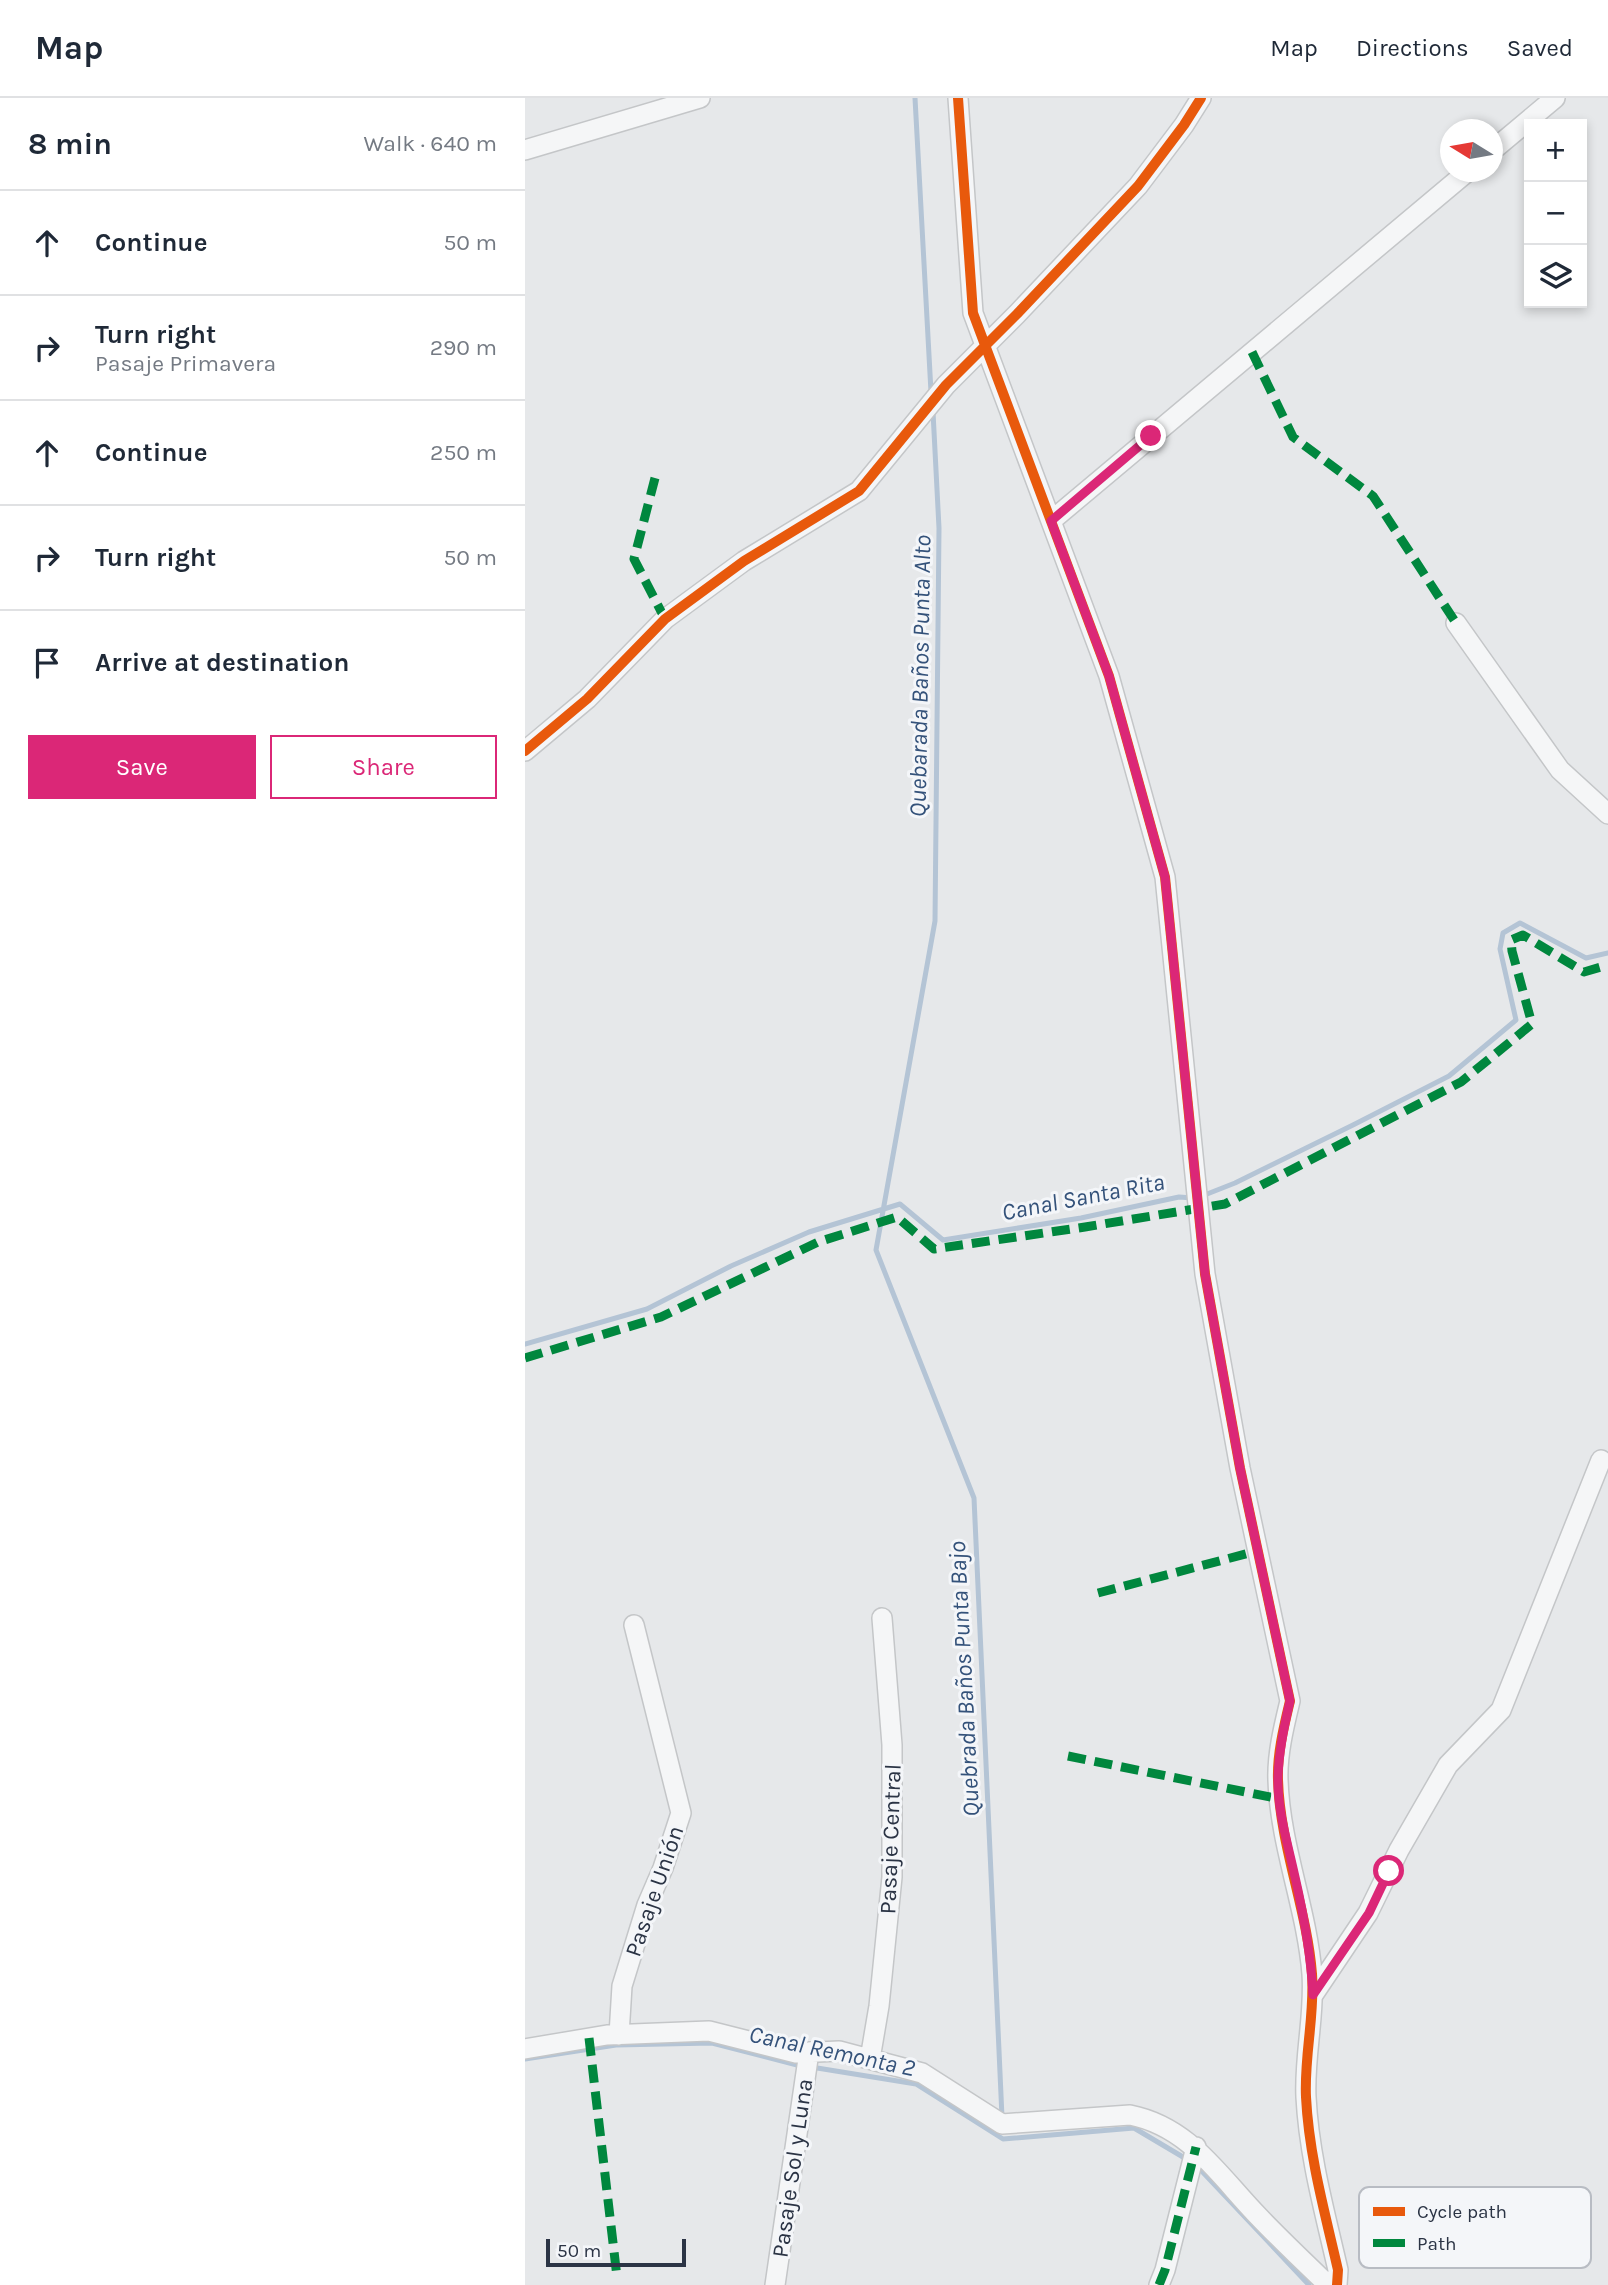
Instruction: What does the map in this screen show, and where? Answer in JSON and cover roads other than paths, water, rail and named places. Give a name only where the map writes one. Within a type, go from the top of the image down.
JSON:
[{"type":"street","points":[[525,150],[700,98]]},
{"type":"street","points":[[958,98],[973,313],[1109,676],[1165,877],[1205,1274],[1238,1455],[1290,1701],[1278,1778],[1282,1817],[1312,1971],[1313,1995],[1306,2096],[1314,2160],[1338,2270],[1337,2285]]},
{"type":"street","points":[[525,751],[587,699],[665,619],[744,561],[859,491],[946,385],[1138,186],[1201,98]]},
{"type":"street","points":[[1503,142],[1555,98]]},
{"type":"street","points":[[1051,521],[1455,182]]},
{"type":"street","points":[[1456,623],[1560,770],[1608,814]]},
{"type":"street","points":[[1313,1995],[1369,1913],[1399,1850],[1448,1765],[1501,1710],[1601,1460]]},
{"type":"street","name":"Pasaje Central","points":[[870,2059],[879,2006],[892,1877],[892,1745],[883,1618]]},
{"type":"street","name":"Pasaje Unión","points":[[619,2035],[622,1986],[646,1905],[663,1868],[681,1813],[634,1625]]},
{"type":"street","points":[[525,2049],[568,2040],[619,2035],[709,2031],[796,2053],[839,2051],[922,2073],[1002,2124],[1130,2115],[1149,2119],[1196,2147],[1257,2215],[1331,2285]]},
{"type":"street","name":"Pasaje Sol y Luna","points":[[775,2285],[809,2052]]},
{"type":"street","points":[[1159,2285],[1196,2147]]},
{"type":"waterway","name":"Quebarada Baños Punta Alto","points":[[915,98],[931,392]]},
{"type":"waterway","name":"Quebrada Baños Punta Bajo","points":[[933,412],[939,528],[935,921],[876,1250],[974,1498],[1002,2117]]},
{"type":"waterway","name":"Canal Santa Rita","points":[[1202,1196],[1235,1183],[1449,1076],[1516,1020],[1500,949],[1503,933],[1520,923],[1586,958],[1608,953]]},
{"type":"waterway","name":"Canal Santa Rita","points":[[525,1344],[647,1309],[731,1266],[809,1232],[900,1204],[943,1240],[1081,1218],[1179,1197],[1193,1198]]},
{"type":"waterway","name":"Canal Remonta 2","points":[[525,2059],[616,2045],[712,2043],[801,2066]]},
{"type":"waterway","name":"Canal Remonta 2","points":[[811,2067],[916,2084],[1003,2139],[1134,2128],[1188,2160]]},
{"type":"waterway","name":"Canal Remonta 2","points":[[1196,2165],[1309,2285]]}]
